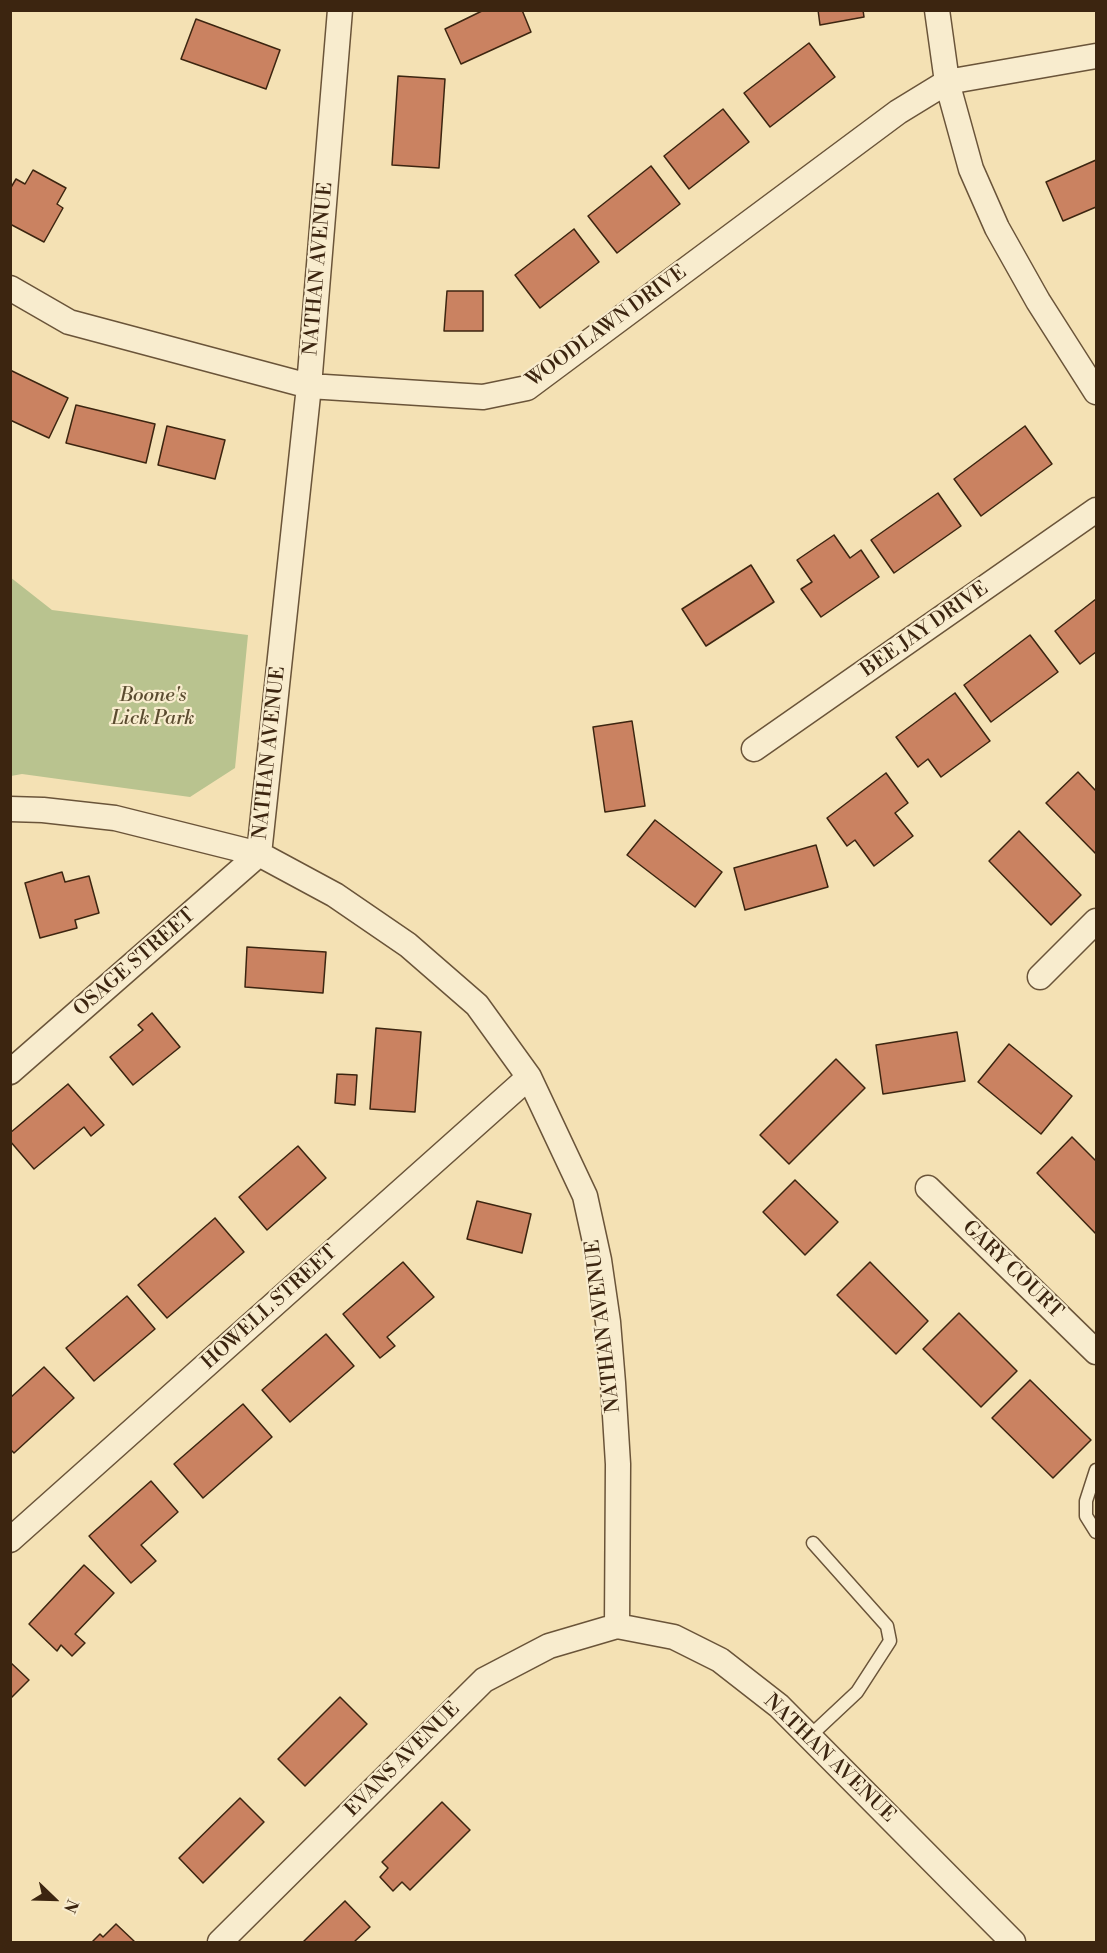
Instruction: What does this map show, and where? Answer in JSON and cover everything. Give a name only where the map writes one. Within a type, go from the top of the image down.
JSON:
[{"type":"street","name":"NATHAN AVENUE","points":[[340,10],[309,387],[259,854],[335,895],[408,945],[477,1005],[529,1077],[585,1196],[599,1260],[610,1352],[618,1464],[617,1626],[674,1637],[720,1660],[779,1706],[1013,1942]]},
{"type":"street","points":[[937,10],[947,82],[971,168],[997,228],[1038,301],[1096,392]]},
{"type":"street","points":[[947,82],[1096,56]]},
{"type":"street","name":"WOODLAWN DRIVE","points":[[10,288],[69,322],[309,387],[483,397],[527,388],[898,112],[947,82]]},
{"type":"street","name":"BEE JAY DRIVE","points":[[754,749],[1096,510]]},
{"type":"street","points":[[10,809],[115,818],[259,854]]},
{"type":"street","name":"OSAGE STREET","points":[[10,1072],[259,854]]},
{"type":"street","points":[[1040,977],[1096,921]]},
{"type":"street","name":"HOWELL STREET","points":[[10,1540],[529,1077]]},
{"type":"street","name":"GARY COURT","points":[[928,1188],[1096,1352]]},
{"type":"street","name":"EVANS AVENUE","points":[[220,1942],[484,1680],[549,1646],[617,1626]]},
{"type":"lane","points":[[1096,1470],[1086,1501],[1086,1515],[1096,1532]]},
{"type":"lane","points":[[810,1736],[857,1692],[891,1641],[886,1626],[813,1543]]},
{"type":"green space","name":"Boone's Lick Park","points":[[10,577],[52,610],[248,635],[235,768],[190,797],[22,774],[11,776]]},
{"type":"building","points":[[484,10],[522,10],[531,32],[461,64],[445,29]]},
{"type":"building","points":[[818,10],[863,10],[864,17],[820,25]]},
{"type":"building","points":[[196,19],[280,50],[266,89],[181,59]]},
{"type":"building","points":[[809,43],[835,77],[770,127],[744,93]]},
{"type":"building","points":[[398,76],[445,79],[439,168],[392,165]]},
{"type":"building","points":[[723,109],[749,142],[689,189],[664,156]]},
{"type":"building","points":[[1096,160],[1096,207],[1063,221],[1046,182]]},
{"type":"building","points":[[651,166],[680,204],[617,253],[588,216]]},
{"type":"building","points":[[33,170],[66,188],[57,204],[63,208],[44,242],[10,224],[10,189],[16,179],[25,184]]},
{"type":"building","points":[[574,229],[599,262],[540,308],[515,275]]},
{"type":"building","points":[[447,291],[483,291],[483,331],[444,331]]},
{"type":"building","points":[[10,370],[68,398],[49,438],[10,420]]},
{"type":"building","points":[[76,405],[155,424],[146,463],[66,443]]},
{"type":"building","points":[[167,426],[225,440],[215,479],[158,465]]},
{"type":"building","points":[[1025,426],[1052,464],[981,516],[954,479]]},
{"type":"building","points":[[938,493],[961,526],[894,573],[871,540]]},
{"type":"building","points":[[834,535],[850,558],[861,550],[879,577],[821,617],[801,589],[812,582],[797,560]]},
{"type":"building","points":[[751,565],[774,602],[706,646],[682,609]]},
{"type":"building","points":[[1096,599],[1096,652],[1080,664],[1055,631]]},
{"type":"building","points":[[1030,635],[1058,672],[991,722],[964,685]]},
{"type":"building","points":[[955,693],[990,741],[941,777],[928,759],[918,767],[896,737]]},
{"type":"building","points":[[632,721],[645,806],[605,812],[593,727]]},
{"type":"building","points":[[1078,772],[1096,791],[1096,854],[1046,803]]},
{"type":"building","points":[[886,773],[908,803],[895,813],[913,836],[874,866],[855,840],[847,846],[827,818]]},
{"type":"building","points":[[655,820],[722,872],[695,907],[627,855]]},
{"type":"building","points":[[1019,831],[1081,895],[1051,925],[989,861]]},
{"type":"building","points":[[816,845],[828,887],[745,910],[734,868]]},
{"type":"building","points":[[62,872],[65,882],[89,876],[99,913],[75,920],[77,928],[40,938],[25,883]]},
{"type":"building","points":[[247,947],[326,952],[323,993],[245,987]]},
{"type":"building","points":[[152,1013],[180,1047],[133,1085],[110,1057],[143,1030],[138,1025]]},
{"type":"building","points":[[376,1028],[421,1032],[415,1112],[370,1109]]},
{"type":"building","points":[[957,1032],[965,1081],[883,1094],[876,1045]]},
{"type":"building","points":[[1009,1044],[1072,1096],[1041,1134],[978,1082]]},
{"type":"building","points":[[836,1059],[865,1088],[789,1164],[760,1135]]},
{"type":"building","points":[[337,1074],[357,1075],[355,1105],[335,1103]]},
{"type":"building","points":[[68,1084],[104,1125],[91,1136],[84,1127],[34,1169],[10,1141],[10,1133]]},
{"type":"building","points":[[1072,1137],[1096,1161],[1096,1234],[1037,1173]]},
{"type":"building","points":[[298,1146],[326,1178],[267,1230],[239,1197]]},
{"type":"building","points":[[795,1180],[838,1222],[805,1255],[763,1212]]},
{"type":"building","points":[[477,1201],[531,1214],[522,1253],[467,1239]]},
{"type":"building","points":[[215,1218],[244,1252],[167,1318],[138,1285]]},
{"type":"building","points":[[403,1262],[434,1297],[387,1337],[395,1346],[380,1358],[343,1314]]},
{"type":"building","points":[[870,1262],[928,1321],[896,1354],[837,1295]]},
{"type":"building","points":[[127,1296],[155,1329],[94,1381],[66,1348]]},
{"type":"building","points":[[959,1313],[1017,1371],[981,1407],[923,1349]]},
{"type":"building","points":[[326,1334],[354,1366],[290,1422],[262,1390]]},
{"type":"building","points":[[44,1367],[74,1398],[14,1453],[10,1449],[10,1398]]},
{"type":"building","points":[[1030,1380],[1091,1440],[1053,1478],[992,1418]]},
{"type":"building","points":[[243,1404],[272,1437],[203,1498],[174,1464]]},
{"type":"building","points":[[151,1481],[178,1512],[141,1545],[156,1561],[131,1583],[89,1536]]},
{"type":"building","points":[[84,1565],[114,1593],[75,1634],[85,1643],[72,1656],[61,1645],[57,1651],[29,1624]]},
{"type":"building","points":[[10,1662],[29,1680],[10,1699]]},
{"type":"building","points":[[340,1697],[367,1724],[305,1786],[278,1759]]},
{"type":"building","points":[[240,1798],[264,1822],[203,1883],[179,1858]]},
{"type":"building","points":[[442,1802],[470,1830],[410,1890],[402,1882],[393,1891],[380,1877],[388,1868],[382,1862]]},
{"type":"building","points":[[345,1901],[370,1927],[354,1942],[303,1942]]},
{"type":"building","points":[[116,1924],[135,1942],[92,1942],[100,1934],[103,1937]]}]
